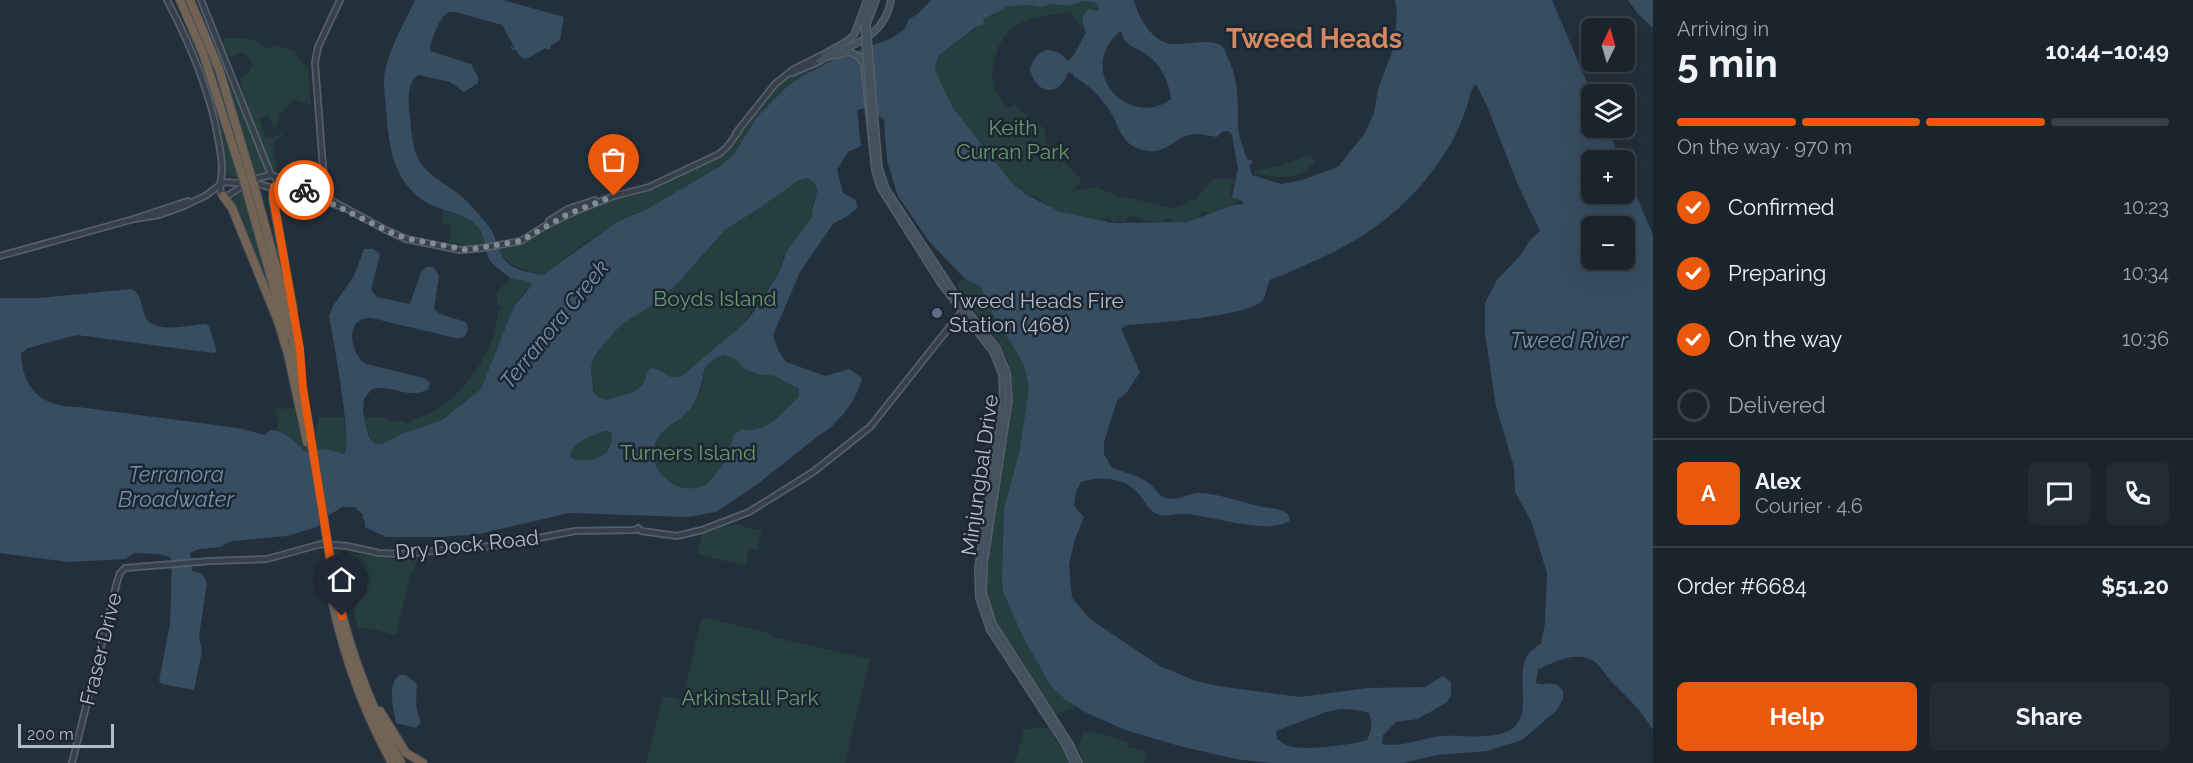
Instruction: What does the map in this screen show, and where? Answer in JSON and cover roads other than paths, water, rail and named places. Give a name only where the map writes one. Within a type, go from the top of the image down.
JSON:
[{"type":"highway","points":[[180,0],[203,53],[247,177],[286,303],[303,388]]},
{"type":"highway","points":[[190,0],[219,69],[247,177]]},
{"type":"highway","points":[[275,187],[273,199],[300,349],[309,442],[334,612],[348,663],[365,708],[392,763]]},
{"type":"highway","points":[[251,190],[288,337],[309,442]]},
{"type":"highway","points":[[222,195],[232,208],[278,321],[309,442]]},
{"type":"highway","points":[[327,559],[344,623],[371,702],[401,763]]},
{"type":"highway","points":[[371,702],[376,704],[406,753],[423,763]]},
{"type":"main road","points":[[824,54],[876,29],[886,13],[888,5],[885,0]]},
{"type":"main road","points":[[819,61],[876,31],[887,17],[891,0]]},
{"type":"main road","points":[[824,54],[854,35],[873,1]]},
{"type":"main road","name":"Minjungbal Drive","points":[[873,1],[866,9],[866,24],[874,170],[883,195],[923,257],[993,352],[1002,374],[1004,386],[1001,418],[979,565],[979,598],[990,630],[1064,743],[1074,763]]},
{"type":"main road","points":[[833,57],[849,52],[860,57],[864,65],[868,113],[873,123]]},
{"type":"main road","name":"Minjungbal Drive","points":[[964,310],[997,348],[1004,361],[1009,380],[1006,422],[983,569],[982,586],[986,606],[993,624],[1071,746],[1079,763]]},
{"type":"street","points":[[167,0],[208,91],[222,168],[219,190],[222,195]]},
{"type":"street","points":[[201,0],[277,182],[275,187]]},
{"type":"street","points":[[322,197],[324,181],[315,63],[318,48],[340,0]]},
{"type":"street","points":[[543,227],[614,196],[649,187],[715,156],[727,147],[769,90],[787,74],[824,54]]},
{"type":"street","points":[[761,101],[793,73],[833,57]]},
{"type":"street","points":[[206,196],[224,182],[238,183],[273,176],[299,184],[406,239],[460,250],[483,248],[521,241],[568,209],[665,177],[718,152],[738,132]]},
{"type":"street","points":[[0,256],[134,219],[159,215],[206,196],[228,195],[248,184],[275,187],[287,185],[322,197]]},
{"type":"street","points":[[560,214],[583,208]]},
{"type":"street","name":"Dry Dock Road","points":[[122,570],[130,566],[275,558],[308,546],[321,544],[400,554],[495,546],[570,531],[638,531],[677,536],[702,530],[749,512],[813,472],[870,427],[964,310]]},
{"type":"street","name":"Fraser Drive","points":[[72,763],[116,583],[122,570]]},
{"type":"water","points":[[415,0],[503,0],[564,17],[560,40],[550,46],[551,49],[546,48],[526,59],[510,46],[515,48],[502,25],[456,12],[447,13],[438,26],[430,51],[471,64],[478,77],[478,83],[464,92],[450,82],[418,75],[410,85],[409,95],[413,143],[416,154],[424,167],[473,208],[491,229],[502,255],[509,264],[521,270],[543,275],[617,222],[647,209],[722,165],[734,154],[757,117],[787,87],[802,76],[834,60],[892,38],[904,30],[909,19],[918,14],[931,0],[1134,0],[1146,27],[1163,42],[1220,44],[1225,49],[1234,73],[1239,132],[1247,159],[1253,161],[1249,165],[1252,175],[1281,184],[1302,180],[1338,167],[1365,133],[1374,113],[1378,89],[1394,47],[1397,13],[1395,0],[1552,0],[1588,84],[1581,84],[1581,138],[1611,138],[1617,150],[1581,150],[1581,204],[1635,204],[1635,193],[1653,235],[1653,730],[1597,664],[1591,659],[1580,657],[1561,659],[1538,669],[1536,683],[1556,685],[1563,691],[1563,699],[1557,710],[1522,740],[1487,751],[1437,755],[1403,763],[1273,763],[1235,759],[1125,730],[1085,712],[1065,699],[1050,685],[1023,637],[1003,592],[1004,508],[1019,453],[1029,389],[1024,366],[998,325],[980,286],[965,279],[928,240],[898,196],[887,161],[884,119],[865,108],[857,110],[861,146],[848,152],[837,170],[843,193],[856,200],[857,208],[833,224],[800,272],[773,335],[778,350],[786,362],[825,376],[849,369],[862,378],[851,403],[825,432],[759,483],[716,512],[688,517],[570,513],[479,534],[442,537],[386,537],[365,527],[363,515],[355,507],[342,507],[326,517],[317,527],[287,536],[232,541],[220,547],[199,549],[190,553],[192,571],[203,574],[207,583],[199,636],[202,651],[194,690],[162,684],[159,681],[170,624],[172,563],[170,557],[134,553],[125,559],[68,562],[0,553],[0,298],[39,298],[131,289],[139,297],[147,319],[157,326],[169,328],[206,324],[209,326],[216,348],[216,352],[213,353],[77,335],[28,348],[21,353],[25,377],[36,394],[54,404],[238,428],[265,435],[270,430],[275,430],[290,437],[306,452],[326,449],[345,454],[344,410],[329,316],[333,306],[354,276],[364,249],[373,249],[380,254],[371,290],[377,297],[410,304],[421,272],[426,267],[433,267],[439,275],[434,309],[440,314],[466,322],[468,328],[464,336],[455,338],[372,318],[363,319],[357,323],[353,329],[353,345],[360,359],[366,364],[424,378],[430,383],[428,389],[413,393],[385,388],[371,390],[364,399],[363,411],[368,435],[376,444],[384,443],[404,433],[442,420],[481,389],[514,306],[532,285],[525,280],[511,278],[493,264],[486,251],[481,231],[472,222],[421,199],[403,180],[390,146],[384,77],[391,50]],"holes":[[[1085,1],[1096,3],[1099,9],[1097,11],[1089,9],[1084,14],[1083,23],[1086,32],[1074,55],[1068,61],[1051,50],[1041,52],[1037,56],[1030,69],[1037,84],[1048,90],[1054,89],[1060,86],[1068,72],[1073,74],[1103,101],[1127,142],[1147,151],[1162,149],[1194,134],[1217,137],[1223,131],[1228,131],[1232,135],[1238,169],[1232,197],[1242,201],[1243,204],[1233,205],[1187,222],[1113,223],[1061,212],[1027,195],[1012,183],[953,108],[935,70],[938,56],[976,27],[983,25],[984,19],[1007,7],[1029,5],[1041,7],[1052,4],[1068,6]],[[1120,31],[1122,32],[1127,43],[1146,54],[1160,68],[1171,99],[1155,107],[1140,107],[1125,102],[1113,92],[1105,79],[1103,64],[1107,47]],[[1476,84],[1518,185],[1540,231],[1497,280],[1485,303],[1485,334],[1496,406],[1514,467],[1515,492],[1531,521],[1547,573],[1545,623],[1541,644],[1530,652],[1524,664],[1523,704],[1521,716],[1515,726],[1503,733],[1488,736],[1442,736],[1404,744],[1382,744],[1383,735],[1396,722],[1418,719],[1447,702],[1451,696],[1451,682],[1443,676],[1425,687],[1367,688],[1300,697],[1218,686],[1196,681],[1160,666],[1090,619],[1072,598],[1069,565],[1075,539],[1084,517],[1074,506],[1076,492],[1081,482],[1110,479],[1131,487],[1146,505],[1159,515],[1187,514],[1256,526],[1270,526],[1290,520],[1288,514],[1281,510],[1214,495],[1199,493],[1171,499],[1164,497],[1141,478],[1112,468],[1104,454],[1104,442],[1117,401],[1127,392],[1140,372],[1121,329],[1127,325],[1220,315],[1254,306],[1263,300],[1271,279],[1328,255],[1370,231],[1406,201],[1437,164],[1457,131],[1472,89]],[[807,178],[816,186],[817,194],[812,217],[787,251],[778,275],[752,314],[741,326],[683,375],[673,377],[651,368],[643,384],[634,392],[606,400],[599,398],[593,391],[591,368],[594,357],[608,339],[621,325],[648,308],[678,283],[725,230],[799,180]],[[725,355],[735,359],[744,369],[757,374],[775,376],[799,389],[799,397],[773,421],[759,429],[742,429],[733,435],[722,466],[705,484],[695,488],[677,486],[662,475],[657,468],[654,459],[656,443],[662,432],[681,418],[694,403],[705,367],[716,358]],[[605,431],[611,432],[612,440],[610,447],[601,456],[588,460],[573,459],[570,456],[579,443]],[[1341,709],[1369,713],[1371,730],[1367,740],[1328,747],[1305,748],[1289,746],[1277,739],[1276,731],[1326,712]]]},
{"type":"water","points":[[1628,0],[1653,0],[1653,28],[1638,14]]},
{"type":"water","points":[[400,675],[406,675],[417,684],[417,709],[421,722],[416,728],[396,723],[392,690],[393,684]]},
{"type":"place","name":"Tweed Heads Fire Station (468)","points":[[937,313]]},
{"type":"district","name":"Tweed Heads","points":[[1314,39]]},
{"type":"park label","name":"Keith Curran Park","points":[[1013,140]]},
{"type":"park label","name":"Boyds Island","points":[[715,299]]},
{"type":"park label","name":"Turners Island","points":[[688,453]]},
{"type":"park label","name":"Arkinstall Park","points":[[750,698]]},
{"type":"water label","name":"Terranora Creek","points":[[554,324]]},
{"type":"water label","name":"Tweed River","points":[[1569,340]]},
{"type":"water label","name":"Terranora Broadwater","points":[[176,486]]}]
